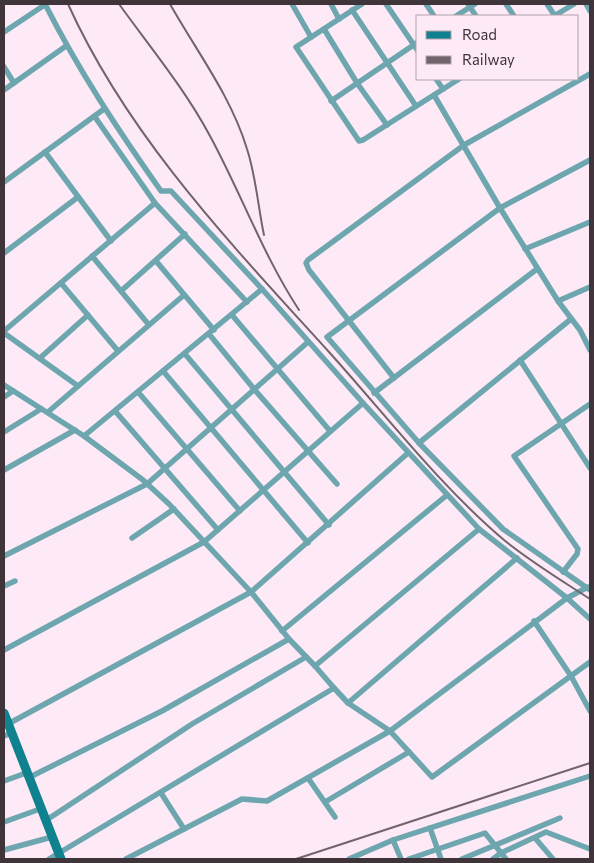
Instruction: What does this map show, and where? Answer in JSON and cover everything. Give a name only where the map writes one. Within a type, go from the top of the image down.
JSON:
[{"type":"main road","points":[[4,714],[8,724],[7,735],[27,775],[60,857]]},
{"type":"street","points":[[4,32],[46,4],[66,46],[104,109],[160,191],[171,191],[479,529],[567,598],[590,619]]},
{"type":"street","points":[[292,4],[311,37]]},
{"type":"street","points":[[331,4],[339,19]]},
{"type":"street","points":[[362,4],[296,48],[359,141],[457,80]]},
{"type":"street","points":[[331,101],[416,44],[386,4]]},
{"type":"street","points":[[426,4],[433,15]]},
{"type":"street","points":[[506,4],[513,15]]},
{"type":"street","points":[[547,4],[554,15]]},
{"type":"street","points":[[557,15],[574,4]]},
{"type":"street","points":[[586,4],[590,11]]},
{"type":"street","points":[[457,15],[471,5]]},
{"type":"street","points":[[352,10],[416,106]]},
{"type":"street","points":[[324,29],[357,84],[387,125]]},
{"type":"street","points":[[4,90],[66,46]]},
{"type":"street","points":[[4,67],[14,82]]},
{"type":"street","points":[[394,378],[309,270],[306,263],[464,145],[590,74]]},
{"type":"street","points":[[437,80],[443,89]]},
{"type":"street","points":[[434,94],[537,269],[580,330],[590,350]]},
{"type":"street","points":[[4,182],[104,109]]},
{"type":"street","points":[[95,117],[155,203],[186,234],[247,302]]},
{"type":"street","points":[[45,152],[111,241]]},
{"type":"street","points":[[589,588],[563,572],[504,529],[419,443],[327,337],[500,208],[590,160]]},
{"type":"street","points":[[4,253],[78,197]]},
{"type":"street","points":[[78,386],[4,332],[155,203]]},
{"type":"street","points":[[525,249],[590,222]]},
{"type":"street","points":[[121,291],[186,234]]},
{"type":"street","points":[[92,256],[149,325]]},
{"type":"street","points":[[156,260],[184,294],[254,389],[337,484]]},
{"type":"street","points":[[374,393],[537,269]]},
{"type":"street","points":[[61,283],[118,352]]},
{"type":"street","points":[[558,301],[590,287]]},
{"type":"street","points":[[84,436],[232,316],[262,289]]},
{"type":"street","points":[[48,412],[184,294]]},
{"type":"street","points":[[40,358],[88,315]]},
{"type":"street","points":[[232,316],[276,370],[330,431]]},
{"type":"street","points":[[419,443],[571,319]]},
{"type":"street","points":[[4,556],[147,484],[308,342]]},
{"type":"street","points":[[185,354],[329,525]]},
{"type":"street","points":[[520,360],[590,468]]},
{"type":"street","points":[[163,371],[262,491],[308,543]]},
{"type":"street","points":[[4,385],[84,436],[147,484],[174,509],[251,592],[282,631],[348,703],[390,731],[432,777],[590,662]]},
{"type":"street","points":[[4,397],[13,391]]},
{"type":"street","points":[[138,392],[240,511]]},
{"type":"street","points":[[4,650],[204,542],[363,403]]},
{"type":"street","points":[[563,572],[577,554],[578,549],[514,456],[590,404]]},
{"type":"street","points":[[4,432],[42,409]]},
{"type":"street","points":[[115,411],[218,530]]},
{"type":"street","points":[[4,470],[75,430]]},
{"type":"street","points":[[8,724],[251,592],[329,525],[408,453]]},
{"type":"street","points":[[282,631],[447,495]]},
{"type":"street","points":[[132,538],[174,509]]},
{"type":"street","points":[[315,666],[479,529]]},
{"type":"street","points":[[348,703],[517,558]]},
{"type":"street","points":[[4,586],[15,581]]},
{"type":"street","points":[[126,859],[242,800],[267,801],[390,731],[567,598],[589,588]]},
{"type":"street","points":[[534,622],[571,676],[590,711]]},
{"type":"street","points":[[4,781],[27,775],[162,711],[289,639]]},
{"type":"street","points":[[46,821],[192,724],[306,657]]},
{"type":"street","points":[[49,859],[60,857],[334,688]]},
{"type":"street","points":[[325,802],[409,752]]},
{"type":"street","points":[[349,859],[393,840],[590,776]]},
{"type":"street","points":[[308,778],[335,817]]},
{"type":"street","points":[[161,793],[184,829]]},
{"type":"street","points":[[4,822],[40,809]]},
{"type":"street","points":[[462,859],[560,818]]},
{"type":"street","points":[[430,828],[441,859]]},
{"type":"street","points":[[493,859],[501,853],[546,832],[590,849]]},
{"type":"street","points":[[408,859],[485,833],[506,859]]},
{"type":"street","points":[[4,850],[52,837]]},
{"type":"street","points":[[535,838],[553,859]]},
{"type":"street","points":[[393,840],[401,859]]},
{"type":"railway","points":[[68,4],[92,53],[120,99],[151,144],[220,230],[413,449],[480,519],[514,548],[590,599]]},
{"type":"railway","points":[[119,4],[178,85],[200,119],[274,268],[299,310]]},
{"type":"railway","points":[[170,4],[223,92],[240,130],[253,170],[264,235]]},
{"type":"railway","points":[[296,859],[590,763]]}]
